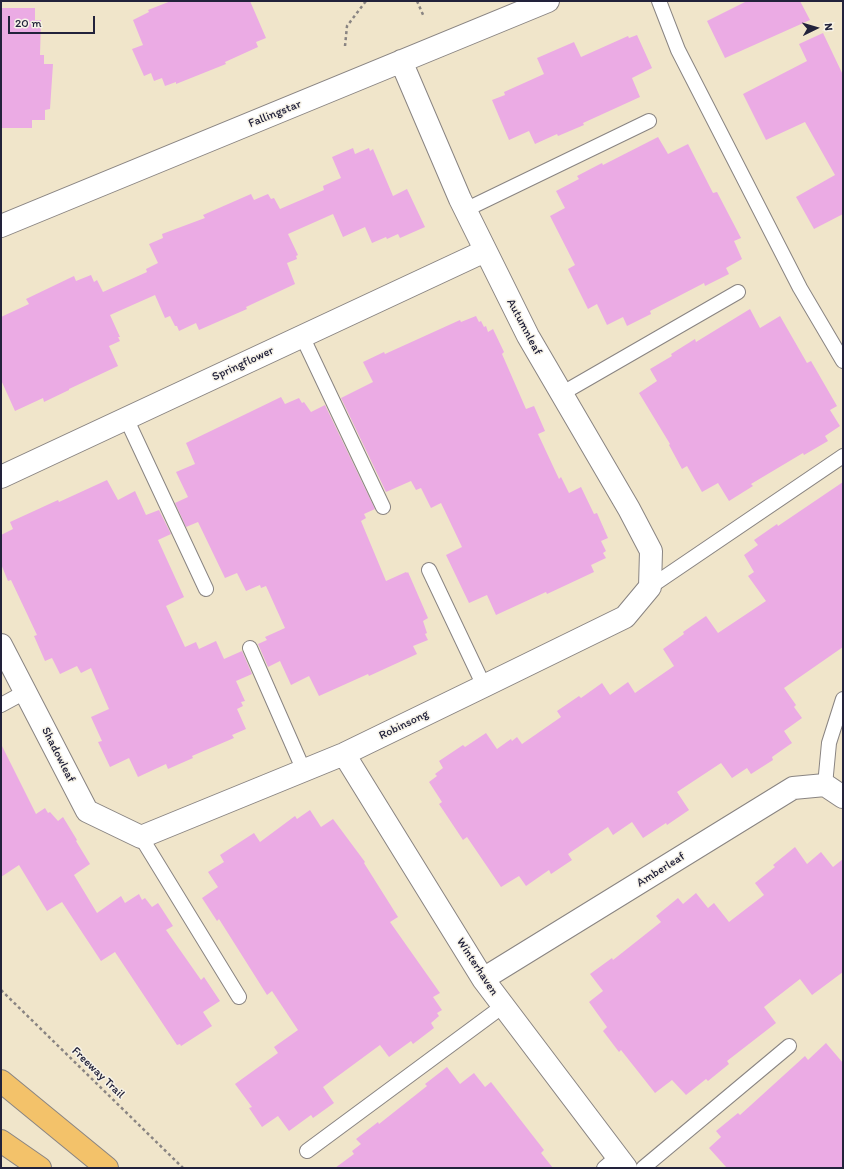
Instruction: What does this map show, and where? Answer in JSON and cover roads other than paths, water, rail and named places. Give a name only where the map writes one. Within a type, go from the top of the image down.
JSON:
[{"type":"main road","points":[[1,1081],[107,1168]]},
{"type":"main road","points":[[1,1141],[40,1168]]},
{"type":"street","name":"Fallingstar","points":[[1,226],[548,1]]},
{"type":"street","name":"Autumnleaf","points":[[402,61],[465,210],[528,336],[629,509],[651,551],[650,587]]},
{"type":"street","name":"Springflower","points":[[1,477],[485,250]]},
{"type":"street","name":"Robinsong","points":[[141,837],[344,754],[625,617],[650,587]]},
{"type":"street","name":"Shadowleaf","points":[[1,645],[87,811],[141,837]]},
{"type":"street","name":"Winterhaven","points":[[344,754],[483,979],[616,1164]]},
{"type":"street","points":[[825,785],[843,797]]},
{"type":"street","name":"Amberleaf","points":[[483,979],[794,788],[825,785]]},
{"type":"lane","points":[[659,1],[685,64],[800,288],[843,361]]},
{"type":"lane","points":[[465,210],[649,121]]},
{"type":"lane","points":[[561,394],[738,292]]},
{"type":"lane","points":[[302,336],[383,507]]},
{"type":"lane","points":[[126,418],[206,589]]},
{"type":"lane","points":[[650,587],[843,456]]},
{"type":"lane","points":[[429,570],[484,686]]},
{"type":"lane","points":[[250,648],[304,771]]},
{"type":"lane","points":[[1,704],[25,692]]},
{"type":"lane","points":[[825,785],[829,743],[843,699]]},
{"type":"lane","points":[[141,837],[239,997]]},
{"type":"lane","points":[[307,1151],[503,1006]]},
{"type":"lane","points":[[643,1168],[789,1046]]}]
